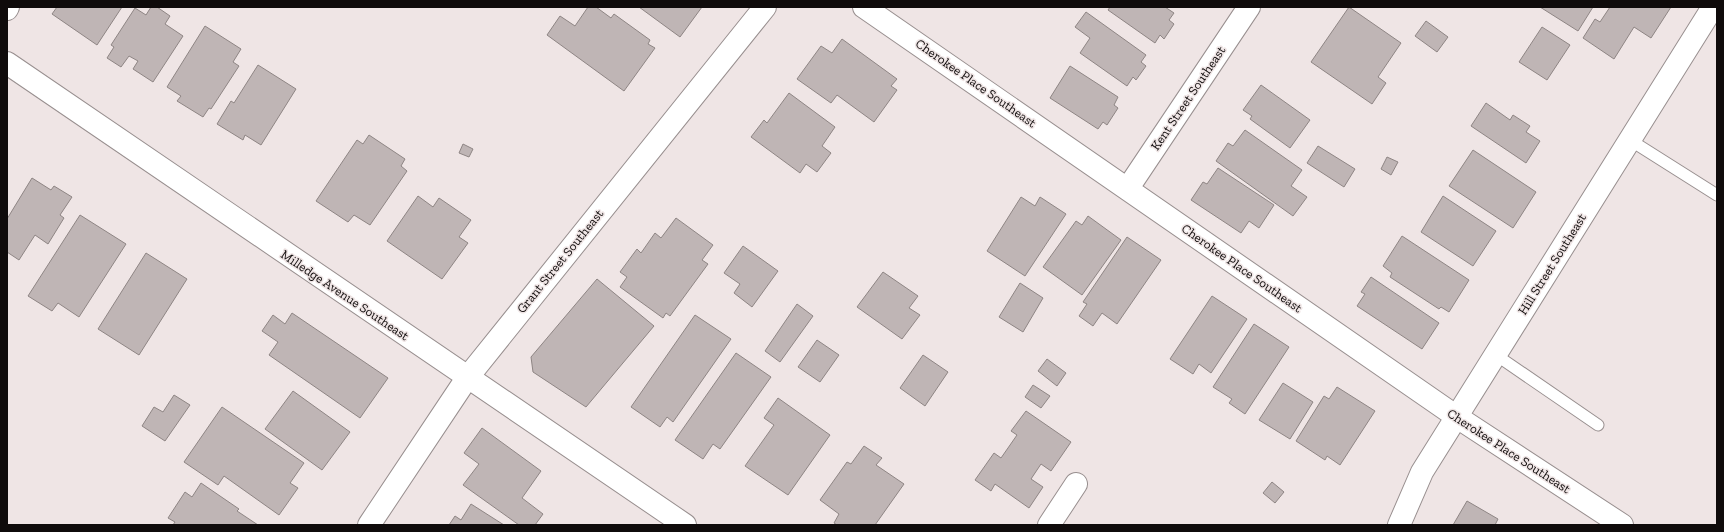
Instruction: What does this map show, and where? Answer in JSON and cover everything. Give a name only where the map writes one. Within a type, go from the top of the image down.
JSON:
[{"type":"street","name":"Grant Street Southeast","points":[[368,525],[466,378],[765,7]]},
{"type":"street","name":"Cherokee Place Southeast","points":[[864,7],[1128,188],[1457,417],[1622,525]]},
{"type":"street","name":"Kent Street Southeast","points":[[1128,188],[1249,7]]},
{"type":"street","name":"Hill Street Southeast","points":[[1399,525],[1422,472],[1713,7]]},
{"type":"street","name":"Milledge Avenue Southeast","points":[[7,63],[466,378],[685,525]]},
{"type":"street","points":[[1049,525],[1076,484]]},
{"type":"lane","points":[[1630,140],[1717,195]]},
{"type":"lane","points":[[1496,355],[1598,425]]},
{"type":"building","points":[[57,7],[122,7],[97,45],[52,14]]},
{"type":"building","points":[[151,7],[157,7],[170,16],[165,24],[183,36],[153,82],[133,69],[138,61],[129,56],[121,67],[107,58],[114,47],[111,45],[135,8],[146,15]]},
{"type":"building","points":[[588,7],[596,7],[611,18],[614,14],[650,40],[648,44],[655,48],[624,91],[547,35],[560,16],[575,26]]},
{"type":"building","points":[[639,7],[702,7],[680,37]]},
{"type":"building","points":[[1110,7],[1165,7],[1174,13],[1169,20],[1174,24],[1164,39],[1160,35],[1155,43],[1108,10]]},
{"type":"building","points":[[1349,7],[1401,43],[1378,77],[1386,83],[1372,104],[1311,62]]},
{"type":"building","points":[[1540,7],[1593,7],[1578,31]]},
{"type":"building","points":[[1610,7],[1671,7],[1651,38],[1634,27],[1614,59],[1583,38],[1595,19],[1600,22]]},
{"type":"building","points":[[1086,12],[1146,55],[1141,62],[1146,66],[1136,80],[1133,77],[1127,86],[1080,53],[1090,38],[1075,27]]},
{"type":"building","points":[[1426,21],[1448,37],[1437,52],[1415,36]]},
{"type":"building","points":[[205,26],[241,49],[233,62],[239,66],[211,109],[209,108],[203,117],[177,101],[181,96],[167,87]]},
{"type":"building","points":[[1542,27],[1570,45],[1547,80],[1519,62]]},
{"type":"building","points":[[842,39],[897,79],[891,86],[897,90],[874,122],[837,95],[831,103],[797,79],[821,46],[832,53]]},
{"type":"building","points":[[258,65],[296,89],[261,145],[245,135],[243,140],[217,124],[231,101],[234,103]]},
{"type":"building","points":[[1070,66],[1118,97],[1114,105],[1118,108],[1107,125],[1103,122],[1098,129],[1050,98]]},
{"type":"building","points":[[1261,85],[1310,120],[1290,148],[1250,119],[1252,116],[1243,110]]},
{"type":"building","points":[[789,93],[835,127],[822,146],[831,153],[817,172],[806,164],[800,173],[751,137],[764,120],[767,123]]},
{"type":"building","points":[[1486,103],[1510,120],[1513,115],[1530,126],[1526,132],[1540,141],[1526,163],[1471,126]]},
{"type":"building","points":[[1245,130],[1302,170],[1291,186],[1307,197],[1293,216],[1216,161],[1228,143],[1233,146]]},
{"type":"building","points":[[369,135],[405,159],[401,166],[407,171],[370,225],[354,215],[348,222],[316,201],[357,140],[363,144]]},
{"type":"building","points":[[463,144],[473,149],[469,157],[459,153]]},
{"type":"building","points":[[1318,146],[1355,169],[1344,187],[1307,163]]},
{"type":"building","points":[[1473,150],[1536,192],[1513,228],[1449,186]]},
{"type":"building","points":[[1387,157],[1398,162],[1391,175],[1381,169]]},
{"type":"building","points":[[1218,168],[1274,205],[1259,228],[1249,221],[1241,233],[1191,200],[1203,182],[1207,184]]},
{"type":"building","points":[[32,178],[51,190],[54,186],[72,197],[60,215],[64,218],[48,244],[35,235],[19,260],[7,252],[7,219]]},
{"type":"building","points":[[418,196],[433,207],[439,198],[471,220],[459,237],[468,243],[442,279],[387,241]]},
{"type":"building","points":[[1443,196],[1496,231],[1473,266],[1421,232]]},
{"type":"building","points":[[1021,197],[1035,206],[1040,197],[1066,214],[1025,276],[987,251]]},
{"type":"building","points":[[80,215],[126,244],[79,317],[58,303],[52,311],[28,296]]},
{"type":"building","points":[[1088,216],[1121,240],[1082,295],[1043,267],[1076,221],[1082,225]]},
{"type":"building","points":[[676,218],[713,245],[702,260],[708,264],[670,316],[666,313],[663,318],[620,287],[627,277],[620,272],[637,249],[641,253],[655,233],[661,238]]},
{"type":"building","points":[[1402,236],[1469,280],[1449,312],[1441,307],[1439,309],[1390,277],[1392,273],[1383,266]]},
{"type":"building","points":[[1127,237],[1161,260],[1117,324],[1102,313],[1093,326],[1079,316],[1087,304],[1083,302]]},
{"type":"building","points":[[743,246],[778,271],[752,307],[734,293],[740,284],[724,273]]},
{"type":"building","points":[[146,253],[187,279],[139,355],[98,329]]},
{"type":"building","points":[[883,272],[918,296],[909,308],[920,315],[902,339],[857,307]]},
{"type":"building","points":[[1371,277],[1439,323],[1422,349],[1357,306],[1365,294],[1361,292]]},
{"type":"building","points":[[597,279],[654,326],[586,407],[533,372],[531,357]]},
{"type":"building","points":[[1020,283],[1043,298],[1023,332],[999,317]]},
{"type":"building","points":[[1212,296],[1247,319],[1211,373],[1199,364],[1193,374],[1170,359]]},
{"type":"building","points":[[797,304],[813,316],[780,362],[765,351]]},
{"type":"building","points":[[292,313],[388,378],[360,418],[269,355],[278,342],[262,331],[273,315],[285,324]]},
{"type":"building","points":[[695,315],[731,339],[673,422],[667,417],[660,427],[631,407]]},
{"type":"building","points":[[1254,324],[1289,347],[1245,414],[1229,403],[1232,399],[1213,387]]},
{"type":"building","points":[[817,340],[839,355],[820,382],[798,367]]},
{"type":"building","points":[[736,353],[771,377],[720,449],[713,444],[703,459],[675,440]]},
{"type":"building","points":[[923,355],[948,372],[925,406],[900,388]]},
{"type":"building","points":[[1047,359],[1066,373],[1057,386],[1038,371]]},
{"type":"building","points":[[1283,383],[1313,402],[1290,439],[1259,420]]},
{"type":"building","points":[[1033,385],[1050,396],[1041,408],[1025,397]]},
{"type":"building","points":[[1337,387],[1375,411],[1340,465],[1327,456],[1325,460],[1296,441],[1324,396],[1329,399]]},
{"type":"building","points":[[293,391],[350,432],[322,470],[265,429]]},
{"type":"building","points":[[174,395],[190,405],[165,441],[142,426],[154,407],[163,412]]},
{"type":"building","points":[[778,398],[830,435],[788,495],[745,466],[774,425],[764,418]]},
{"type":"building","points":[[222,407],[304,463],[290,483],[298,488],[279,515],[224,476],[218,485],[184,462]]},
{"type":"building","points":[[1026,411],[1071,442],[1051,471],[1041,464],[1031,479],[1043,487],[1029,508],[995,484],[991,491],[975,480],[994,453],[1001,458],[1017,435],[1011,431]]},
{"type":"building","points":[[482,428],[541,471],[522,498],[543,514],[535,525],[519,525],[463,485],[479,464],[464,453]]},
{"type":"building","points":[[864,446],[882,458],[876,465],[904,484],[875,525],[837,525],[834,523],[839,514],[820,500],[847,462],[851,464]]},
{"type":"building","points":[[1272,482],[1284,492],[1275,503],[1263,493]]},
{"type":"building","points":[[201,483],[239,509],[237,511],[258,525],[173,525],[175,522],[168,518],[185,492],[192,497]]},
{"type":"building","points":[[1467,501],[1498,519],[1495,525],[1453,525]]},
{"type":"building","points":[[471,504],[504,525],[449,525],[455,516],[461,520]]}]
